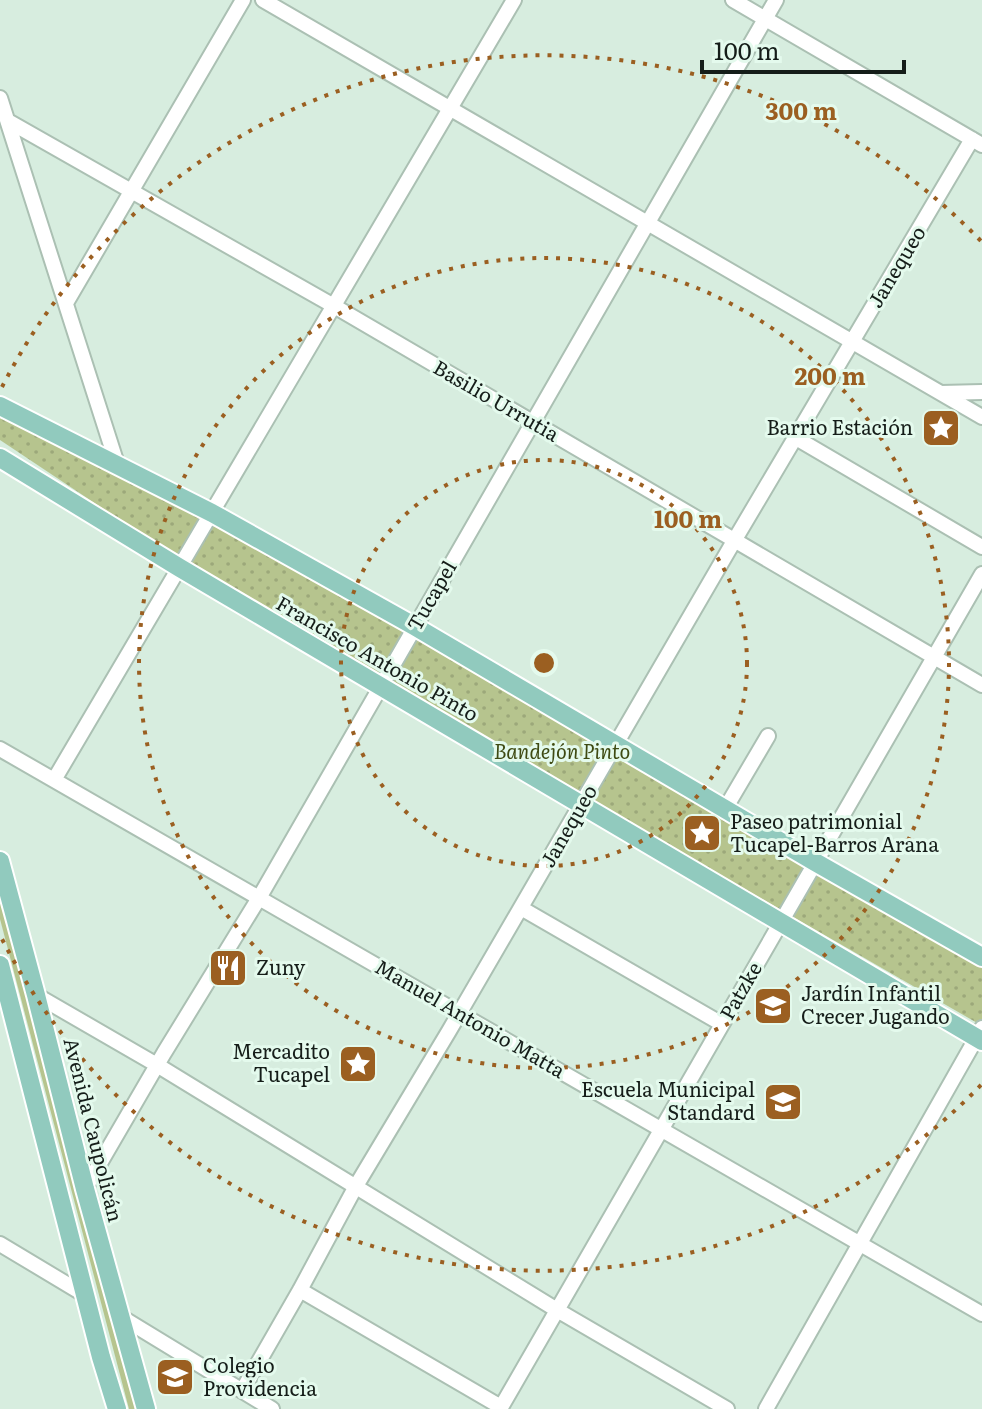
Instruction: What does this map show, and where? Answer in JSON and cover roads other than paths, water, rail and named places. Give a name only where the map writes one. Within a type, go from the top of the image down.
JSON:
[{"type":"main road","points":[[0,406],[212,513],[414,626],[982,957]]},
{"type":"main road","name":"Francisco Antonio Pinto","points":[[0,458],[780,924],[980,1035]]},
{"type":"main road","name":"Avenida Caupolicán","points":[[0,861],[146,1409]]},
{"type":"main road","points":[[0,963],[16,981],[36,995]]},
{"type":"main road","points":[[0,963],[117,1409]]},
{"type":"street","points":[[66,303],[243,0]]},
{"type":"street","points":[[263,0],[982,417]]},
{"type":"street","points":[[54,780],[514,0]]},
{"type":"street","points":[[733,0],[977,142]]},
{"type":"street","name":"Tucapel","points":[[85,1189],[259,898],[776,0]]},
{"type":"street","points":[[0,98],[117,464]]},
{"type":"street","name":"Basilio Urrutia","points":[[8,121],[334,306],[982,685]]},
{"type":"street","name":"Janequeo","points":[[242,1391],[356,1186],[734,541],[852,342],[977,142]]},
{"type":"street","points":[[941,393],[982,392]]},
{"type":"street","points":[[796,438],[982,547]]},
{"type":"street","name":"Patzke","points":[[500,1408],[982,574]]},
{"type":"street","points":[[725,809],[768,736]]},
{"type":"street","name":"Manuel Antonio Matta","points":[[0,749],[982,1314]]},
{"type":"street","points":[[521,908],[722,1024]]},
{"type":"street","points":[[36,995],[157,1065],[557,1310],[727,1409]]},
{"type":"street","points":[[766,1409],[980,1035]]},
{"type":"street","points":[[0,1244],[85,1295]]},
{"type":"street","points":[[54,1276],[68,1272],[76,1261]]},
{"type":"street","points":[[300,1290],[500,1408]]},
{"type":"street","points":[[121,1317],[272,1409]]},
{"type":"place","name":"Barrio Estación","points":[[941,428]]},
{"type":"place","name":"Paseo patrimonial Tucapel-Barros Arana","points":[[702,833]]},
{"type":"place","name":"Zuny","points":[[228,968]]},
{"type":"place","name":"Jardín Infantil Crecer Jugando","points":[[773,1006]]},
{"type":"place","name":"Mercadito Tucapel","points":[[358,1064]]},
{"type":"place","name":"Escuela Municipal Standard","points":[[783,1102]]},
{"type":"place","name":"Colegio Providencia","points":[[175,1377]]},
{"type":"park label","name":"Bandejón Pinto","points":[[562,752]]}]
